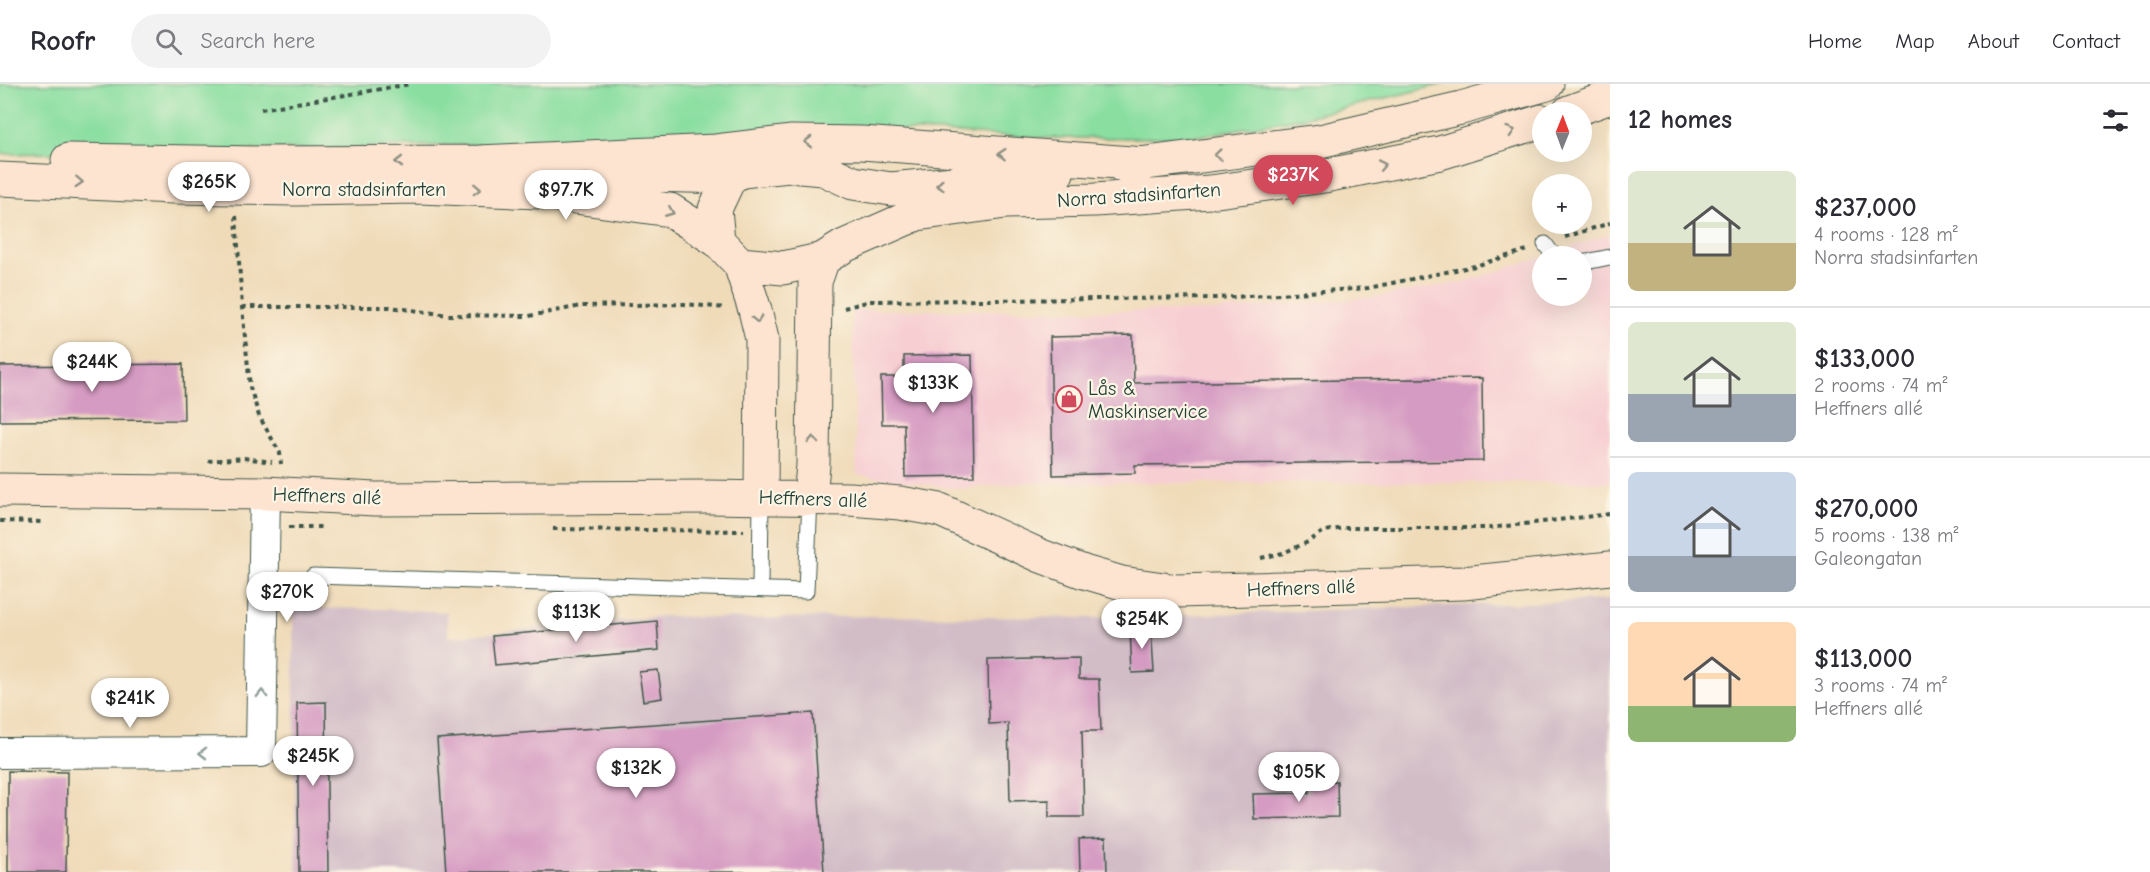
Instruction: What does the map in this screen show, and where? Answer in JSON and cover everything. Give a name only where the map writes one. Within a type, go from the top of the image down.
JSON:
[{"type":"main road","name":"Norra stadsinfarten","points":[[479,162],[630,176],[730,177],[742,171],[789,166],[823,169],[853,183],[891,189],[1144,164],[1320,141],[1461,108],[1547,84]]},
{"type":"main road","points":[[1592,104],[1610,97]]},
{"type":"main road","name":"Norra stadsinfarten","points":[[0,179],[173,187],[295,189],[418,187],[539,192],[670,210],[729,252],[783,268],[833,253],[917,214],[1006,202],[1095,200],[1210,192],[1324,176],[1440,153],[1532,124]]},
{"type":"main road","name":"Norra stadsinfarten","points":[[0,161],[479,162],[716,150],[792,142],[862,143],[1144,164]]},
{"type":"main road","points":[[730,177],[715,209],[729,252],[755,310],[762,339],[761,497]]},
{"type":"main road","points":[[810,498],[813,465],[815,282],[833,253],[853,233],[859,218],[853,183]]},
{"type":"main road","name":"Heffners allé","points":[[0,490],[265,493],[375,499],[761,497],[890,502],[940,510],[1032,552],[1084,572],[1122,583],[1177,591],[1463,583],[1610,568]]},
{"type":"street","points":[[0,753],[261,752],[265,493]]},
{"type":"lane","points":[[1592,261],[1610,257]]},
{"type":"lane","points":[[760,590],[761,497]]},
{"type":"lane","points":[[313,576],[806,591],[810,498]]},
{"type":"path","points":[[261,109],[411,84]]},
{"type":"path","points":[[236,209],[250,387],[259,417],[280,453],[281,464]]},
{"type":"path","points":[[1558,246],[1610,223]]},
{"type":"path","points":[[839,309],[870,301],[1219,298],[1368,288],[1532,254]]},
{"type":"path","points":[[242,307],[390,307],[448,315],[529,316],[581,306],[684,304],[737,309]]},
{"type":"path","points":[[1255,558],[1283,553],[1308,542],[1324,531],[1345,528],[1490,528],[1610,514]]},
{"type":"shaded area","points":[[1610,234],[1610,482],[1025,483],[958,489],[857,475],[852,310],[1213,311],[1375,297],[1463,282],[1532,260],[1532,306],[1592,306],[1592,246],[1574,246]]},
{"type":"shaded area","points":[[1610,600],[1610,872],[296,872],[293,608],[447,612],[448,637],[664,616],[750,619],[867,616],[1103,618]]},
{"type":"green space","points":[[0,84],[1444,84],[1302,118],[1199,136],[1047,138],[898,130],[693,139],[0,154]]},
{"type":"building","points":[[1133,335],[1134,383],[1482,378],[1483,461],[1135,465],[1135,473],[1053,475],[1050,337]]},
{"type":"building","points":[[972,355],[974,476],[905,477],[904,424],[882,424],[881,377],[904,377],[904,356]]},
{"type":"building","points":[[183,364],[184,420],[0,421],[0,366]]},
{"type":"building","points":[[657,621],[659,650],[495,665],[492,636]]},
{"type":"building","points":[[1151,627],[1154,672],[1132,673],[1130,628]]},
{"type":"building","points":[[1079,658],[1079,679],[1099,679],[1101,731],[1082,731],[1084,817],[1049,817],[1049,800],[1010,801],[1008,723],[989,724],[988,660]]},
{"type":"building","points":[[658,670],[662,698],[643,701],[639,672]]},
{"type":"building","points":[[326,702],[328,872],[299,872],[297,703]]},
{"type":"building","points":[[813,713],[824,872],[446,872],[437,739]]},
{"type":"building","points":[[8,771],[67,772],[66,872],[8,872]]},
{"type":"building","points":[[1337,781],[1338,817],[1254,819],[1253,794],[1309,793],[1308,782]]},
{"type":"building","points":[[1106,838],[1107,872],[1080,872],[1079,839]]},
{"type":"place","name":"Lås & Maskinservice","points":[[1069,399]]}]
